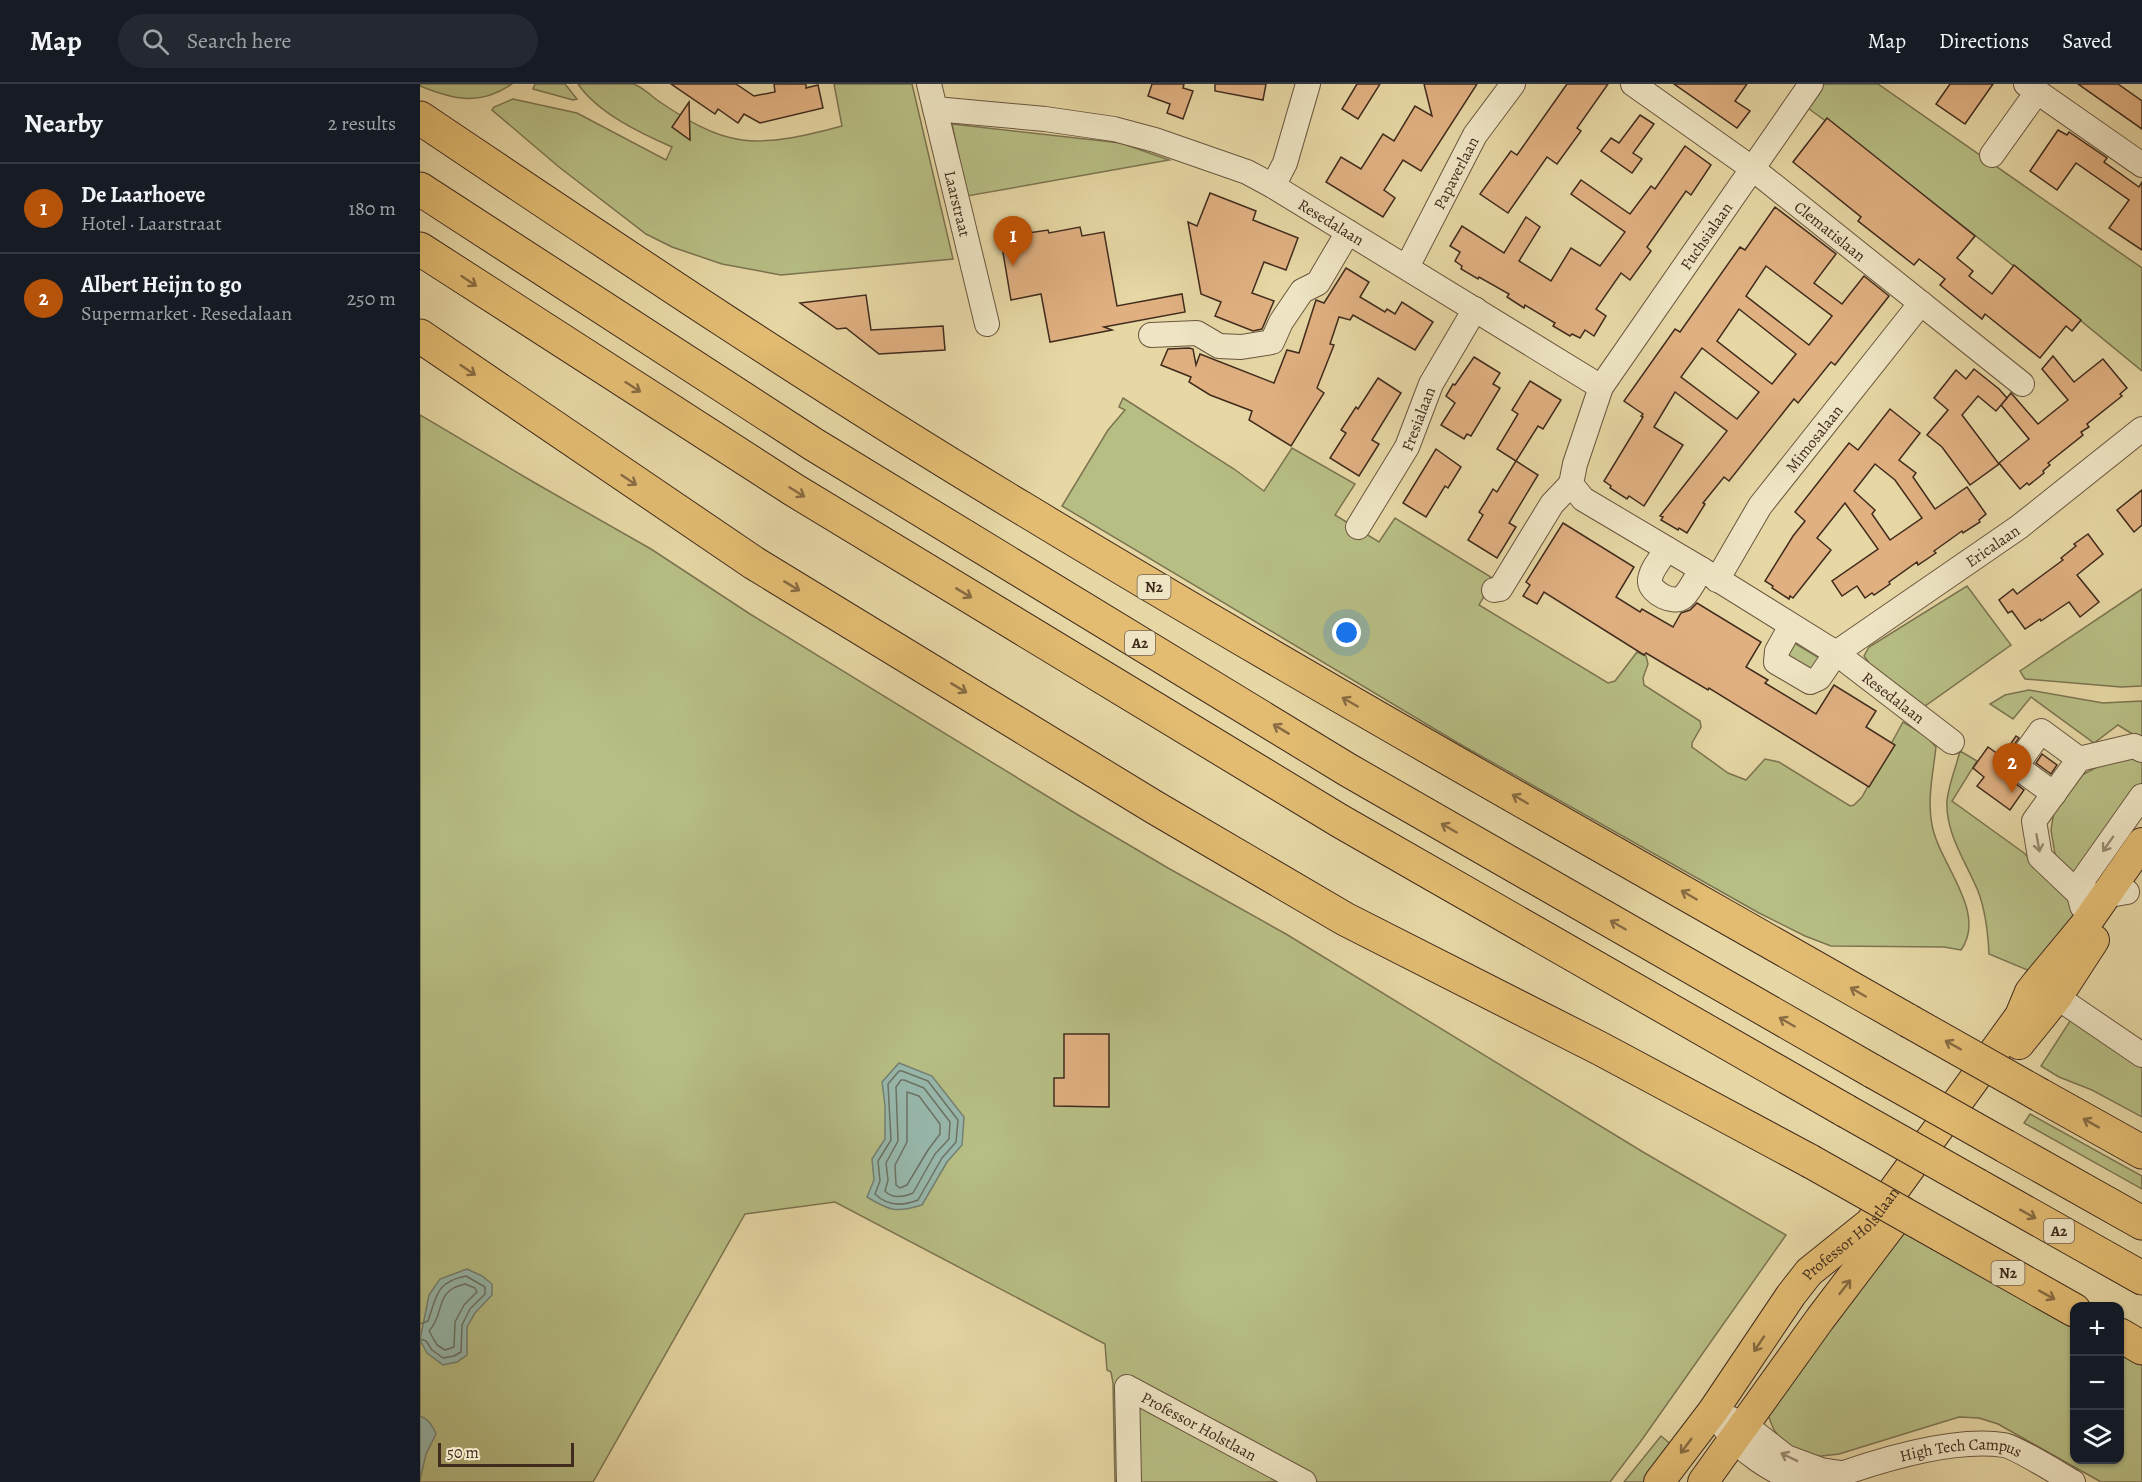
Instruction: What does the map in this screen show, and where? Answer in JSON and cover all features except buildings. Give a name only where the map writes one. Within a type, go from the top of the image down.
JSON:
[{"type":"highway","name":"N2","points":[[420,117],[683,293],[1018,506],[1341,697],[2142,1152]]},
{"type":"highway","name":"A2","points":[[420,189],[813,444],[1298,739],[1874,1072],[2142,1223]]},
{"type":"highway","name":"A2","points":[[420,249],[794,490],[1310,802],[1846,1111],[2142,1278]]},
{"type":"highway","name":"N2","points":[[420,336],[753,563],[1174,819],[1391,944],[1601,1049],[1810,1161],[2070,1308]]},
{"type":"highway","points":[[2124,1337],[2142,1348]]},
{"type":"main road","points":[[2047,990],[2142,843]]},
{"type":"main road","points":[[2047,990],[2085,925],[2113,889]]},
{"type":"main road","name":"Professor Holstlaan","points":[[1659,1482],[1713,1411],[1809,1272],[1870,1223],[2020,1016],[2030,992],[2047,990],[2035,1023],[1887,1231],[1820,1319],[1703,1482]]},
{"type":"street","name":"Laarstraat","points":[[928,84],[987,324]]},
{"type":"street","points":[[1274,186],[1285,163],[1308,84]]},
{"type":"street","name":"Papaverlaan","points":[[1407,267],[1475,135],[1513,84]]},
{"type":"street","name":"Clematislaan","points":[[1633,84],[1753,168],[2022,384]]},
{"type":"street","name":"Fuchsialaan","points":[[1601,387],[1811,84]]},
{"type":"street","points":[[1992,155],[2032,88],[2142,165]]},
{"type":"street","name":"Resedalaan","points":[[935,109],[1045,119],[1114,129],[1155,140],[1247,172],[1274,186],[1601,387]]},
{"type":"street","points":[[1150,335],[1197,333],[1219,346],[1241,347],[1272,342],[1281,322],[1302,291],[1318,283],[1348,232]]},
{"type":"street","name":"Mimosalaan","points":[[1709,575],[1760,506],[1921,303]]},
{"type":"street","name":"Fresialaan","points":[[1358,527],[1407,447],[1431,384],[1475,309]]},
{"type":"street","points":[[1494,590],[1500,589],[1552,504],[1571,484],[1575,464],[1601,387]]},
{"type":"street","name":"Ericalaan","points":[[1836,653],[2019,526],[2142,429]]},
{"type":"street","name":"Resedalaan","points":[[1571,484],[1583,500],[1836,653],[1952,742]]},
{"type":"street","points":[[1667,549],[1650,576],[1650,583],[1653,589],[1670,600],[1676,601],[1683,597],[1709,575]]},
{"type":"street","points":[[1791,626],[1777,651],[1776,662],[1810,682],[1819,678],[1836,653]]},
{"type":"street","points":[[2054,794],[2016,766],[2041,731],[2079,759]]},
{"type":"street","points":[[2113,889],[2040,857],[2034,821],[2079,759],[2134,746],[2142,750]]},
{"type":"street","points":[[2113,889],[2082,881],[2142,796]]},
{"type":"street","points":[[2047,990],[2142,1055]]},
{"type":"street","name":"Professor Holstlaan","points":[[1129,1482],[1127,1387],[1304,1482]]},
{"type":"street","name":"High Tech Campus","points":[[1713,1411],[1739,1433],[1761,1461],[1800,1482]]},
{"type":"street","name":"High Tech Campus","points":[[1739,1433],[1786,1457],[1821,1470],[1842,1473]]},
{"type":"street","name":"High Tech Campus","points":[[1819,1482],[1842,1473],[1949,1445],[2006,1445],[2073,1482]]},
{"type":"green space","points":[[420,84],[512,84],[489,96],[467,98],[444,95],[420,86]]},
{"type":"green space","points":[[535,84],[565,84],[577,99],[573,100],[533,89]]},
{"type":"green space","points":[[578,84],[633,84],[699,126],[720,135],[742,140],[767,141],[793,138],[842,126],[834,84],[912,84],[953,259],[781,275],[722,264],[672,247],[646,234],[559,167],[492,110],[513,99],[577,113],[666,160],[672,147],[633,129],[608,113]]},
{"type":"green space","points":[[1820,84],[1878,84],[2142,268],[2142,371],[1976,236],[1805,106]]},
{"type":"green space","points":[[952,124],[1121,143],[1169,160],[967,196]]},
{"type":"green space","points":[[1123,398],[1234,469],[1264,491],[1292,448],[1355,484],[1335,515],[1379,542],[1395,518],[1494,579],[1479,605],[1608,683],[1615,681],[1637,652],[1646,656],[1648,664],[1643,678],[1644,685],[1700,721],[1701,727],[1692,747],[1728,773],[1746,780],[1765,759],[1779,762],[1850,806],[1862,797],[1903,722],[1926,736],[1936,747],[1930,796],[1932,825],[1936,840],[1966,904],[1969,920],[1968,935],[1961,950],[1944,947],[1831,946],[1805,936],[1759,913],[1458,743],[1062,506],[1108,430],[1125,410],[1119,407]]},
{"type":"green space","points":[[420,415],[651,549],[750,614],[1078,815],[1286,934],[1643,1152],[1786,1235],[1610,1482],[1317,1482],[1311,1479],[1266,1482],[1115,1482],[1113,1383],[1111,1372],[1107,1370],[1105,1344],[835,1202],[745,1214],[593,1482],[420,1482]]},
{"type":"green space","points":[[1967,586],[2011,645],[1925,706],[1869,663],[1864,656],[1869,647]]},
{"type":"green space","points":[[2142,589],[2142,686],[2121,687],[2025,679],[2020,671]]},
{"type":"green space","points":[[1791,641],[1821,659],[1813,673],[1783,654]]},
{"type":"green space","points":[[2029,690],[2103,703],[2142,701],[2142,740],[2118,725],[2094,743],[2031,697],[2013,719],[1990,704],[2005,695]]},
{"type":"green space","points":[[1960,751],[1977,761],[1952,801],[2024,853],[2073,905],[2078,914],[2037,974],[1989,954],[1981,899],[1957,847],[1947,812],[1948,794]]},
{"type":"green space","points":[[2134,757],[2142,758],[2142,787],[2076,880],[2060,865],[2055,854],[2051,830],[2054,811],[2078,777],[2099,766]]},
{"type":"green space","points":[[2074,1015],[2142,1063],[2142,1117],[2041,1066]]},
{"type":"green space","points":[[2030,1114],[2142,1176],[2142,1189],[2024,1123]]},
{"type":"green space","points":[[1895,1226],[2070,1324],[2070,1464],[2124,1464],[2124,1353],[2142,1363],[2142,1482],[2101,1482],[1998,1424],[1979,1418],[1959,1417],[1839,1454],[1813,1457],[1785,1445],[1774,1430],[1768,1415]]},
{"type":"green space","points":[[1661,1436],[1673,1446],[1646,1482],[1624,1482]]},
{"type":"water","points":[[899,1063],[932,1076],[964,1117],[962,1145],[947,1162],[922,1205],[899,1210],[888,1208],[867,1197],[874,1180],[872,1159],[885,1139],[882,1082]]},
{"type":"water","points":[[467,1269],[492,1284],[492,1295],[475,1313],[467,1327],[467,1355],[457,1362],[443,1365],[427,1353],[420,1340],[429,1295],[440,1279]]},
{"type":"water","points":[[420,1416],[430,1423],[436,1434],[426,1454],[420,1480]]},
{"type":"place","name":"De Laarhoeve","points":[[1013,266]]},
{"type":"place","name":"Albert Heijn to go","points":[[2012,793]]}]
